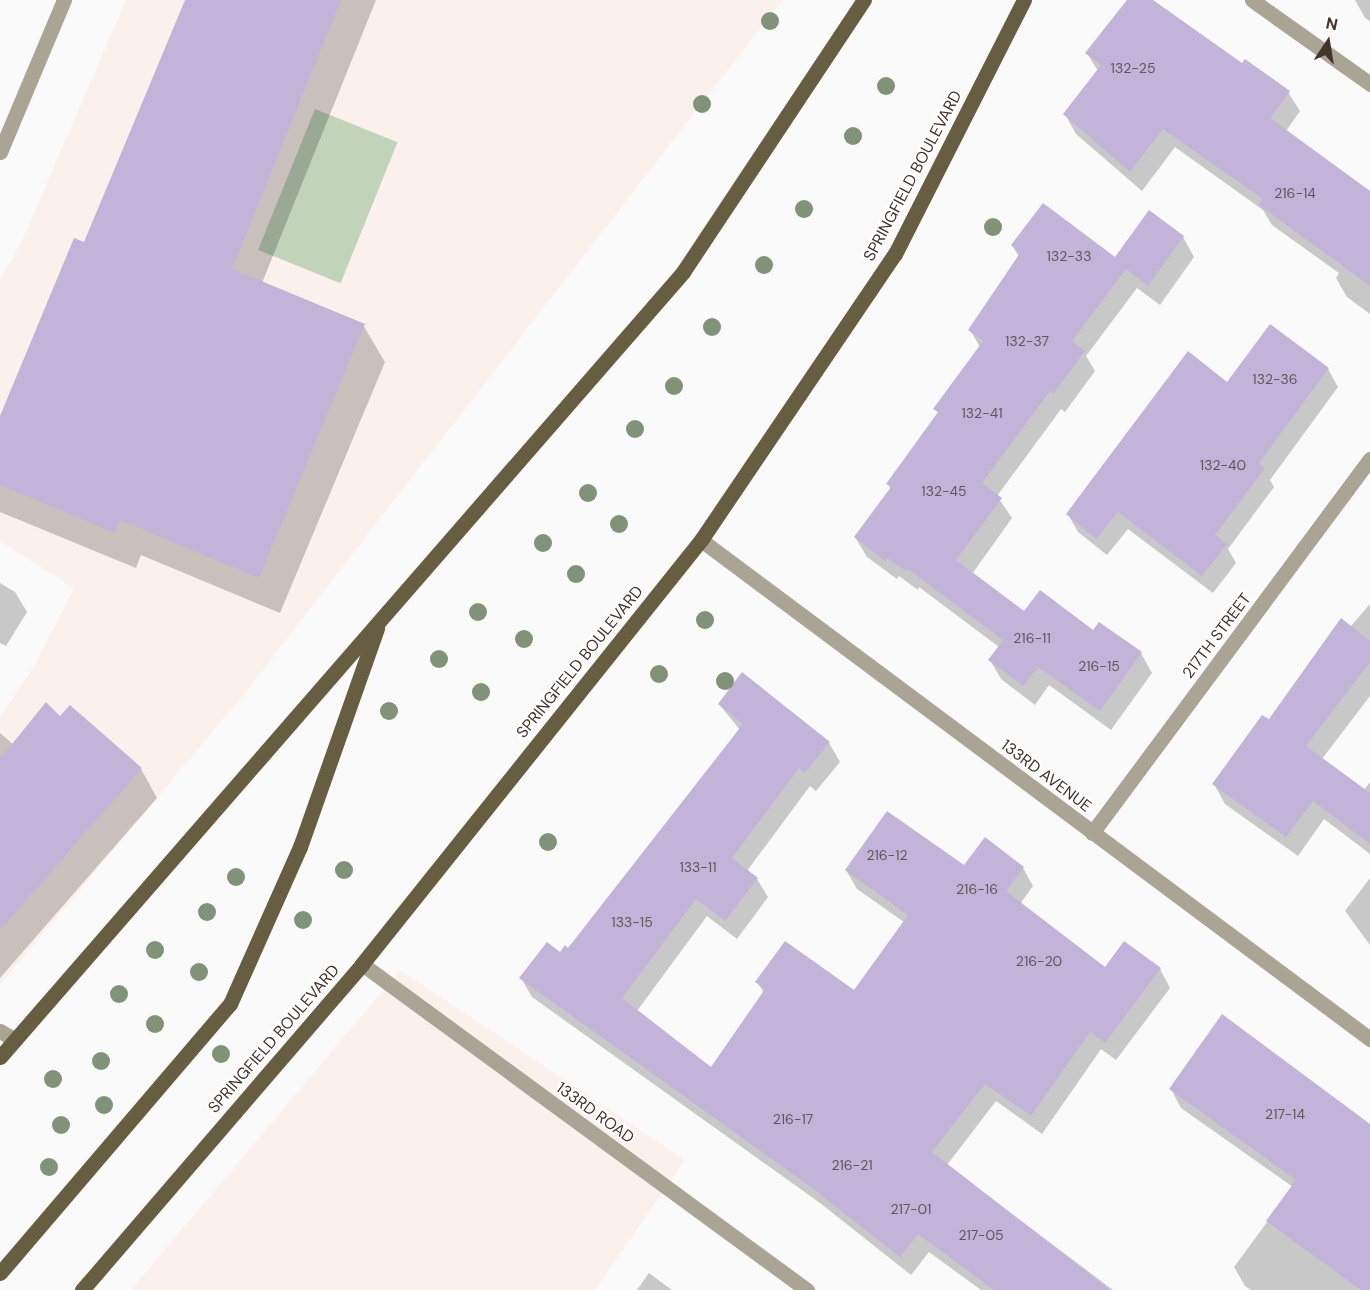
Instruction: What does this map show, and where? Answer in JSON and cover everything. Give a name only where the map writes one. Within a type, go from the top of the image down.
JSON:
[{"type":"main road","points":[[0,1057],[683,272],[864,0]]},
{"type":"main road","name":"SPRINGFIELD BOULEVARD","points":[[82,1290],[362,964],[701,540],[895,254],[1024,0]]},
{"type":"main road","points":[[0,1273],[230,1004],[300,847],[380,619]]},
{"type":"street","points":[[0,152],[64,0]]},
{"type":"street","points":[[1252,0],[1370,84]]},
{"type":"street","name":"217TH STREET","points":[[1092,833],[1370,459]]},
{"type":"street","name":"133RD AVENUE","points":[[701,540],[1370,1039]]},
{"type":"street","name":"133RD ROAD","points":[[362,964],[807,1290]]},
{"type":"street","points":[[0,1032],[15,1040]]},
{"type":"shaded area","points":[[126,0],[782,0],[241,698],[0,985],[0,717],[35,665],[74,588],[0,541],[0,280],[22,241]]},
{"type":"shaded area","points":[[400,970],[685,1160],[595,1290],[131,1290]]},
{"type":"green space","points":[[315,109],[398,142],[341,283],[258,250]]},
{"type":"building","points":[[185,0],[341,0],[232,269],[365,324],[259,578],[120,520],[115,533],[0,485],[0,416],[74,238],[84,242]]},
{"type":"building","points":[[1127,0],[1153,0],[1242,63],[1245,59],[1290,91],[1270,118],[1370,191],[1370,286],[1259,205],[1263,199],[1163,129],[1130,172],[1063,114],[1101,65],[1085,53]]},
{"type":"building","points":[[1043,203],[1115,257],[1149,210],[1184,236],[1148,286],[1126,269],[1072,341],[1085,351],[1053,394],[1050,391],[982,483],[1002,498],[956,560],[1024,611],[1040,590],[1093,630],[1099,622],[1142,652],[1100,711],[1038,667],[1023,686],[988,660],[1003,640],[908,569],[906,571],[887,558],[885,561],[854,537],[891,487],[886,484],[938,412],[933,409],[983,341],[968,330],[1020,253],[1011,245]]},
{"type":"building","points":[[1270,324],[1329,368],[1259,463],[1265,468],[1215,535],[1227,544],[1202,576],[1118,512],[1096,539],[1066,514],[1188,351],[1227,382]]},
{"type":"building","points":[[1341,618],[1370,641],[1370,662],[1306,746],[1370,793],[1370,844],[1313,801],[1286,837],[1212,784],[1262,715],[1269,719]]},
{"type":"building","points":[[742,672],[830,742],[805,773],[799,768],[732,858],[758,878],[725,921],[696,899],[622,998],[711,1067],[765,989],[755,982],[785,941],[854,990],[908,915],[845,870],[887,811],[964,865],[985,837],[1024,867],[1006,891],[1105,967],[1124,941],[1161,968],[1105,1043],[1090,1032],[1031,1116],[985,1084],[932,1152],[1110,1290],[994,1290],[918,1234],[900,1257],[808,1185],[519,978],[547,942],[560,952],[565,945],[568,948],[743,724],[718,704]]},
{"type":"building","points":[[46,702],[60,716],[70,705],[142,768],[0,930],[0,759]]},
{"type":"building","points":[[1222,1014],[1370,1124],[1370,1290],[1361,1290],[1266,1221],[1296,1180],[1169,1089]]}]
